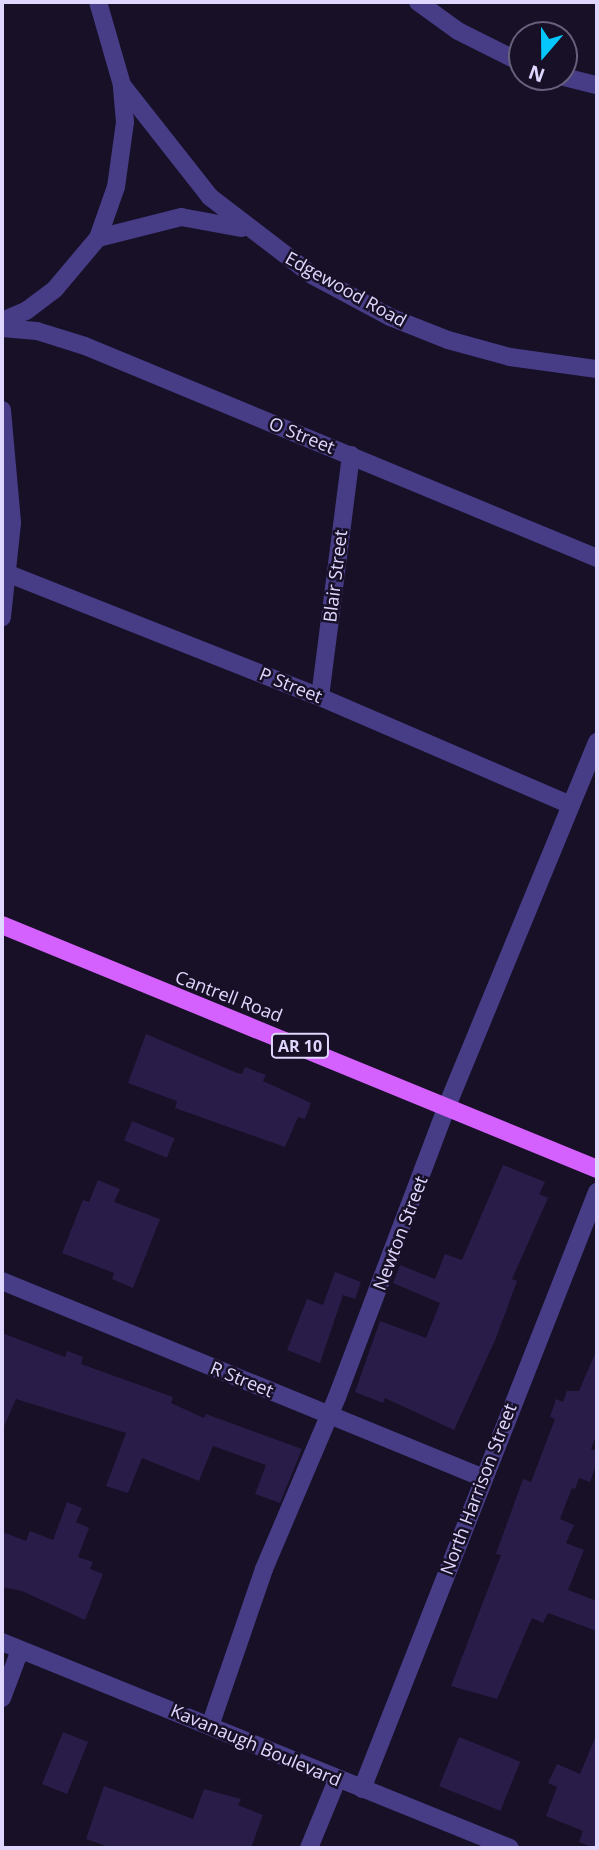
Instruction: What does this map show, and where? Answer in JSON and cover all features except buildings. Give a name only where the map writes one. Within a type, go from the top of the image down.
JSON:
[{"type":"main road","name":"Cantrell Road","points":[[2,925],[597,1169]]},
{"type":"street","points":[[2,321],[26,311],[55,289],[98,238],[122,160],[122,85],[98,2]]},
{"type":"street","points":[[418,2],[458,31],[508,56]]},
{"type":"street","points":[[578,80],[597,85]]},
{"type":"street","name":"Edgewood Road","points":[[122,85],[189,175],[251,232],[312,275],[407,324],[510,357],[597,369]]},
{"type":"street","points":[[98,238],[181,217],[224,221],[251,232]]},
{"type":"street","name":"O Street","points":[[2,328],[37,331],[75,342],[597,558]]},
{"type":"street","points":[[2,410],[11,484],[9,573],[2,617]]},
{"type":"street","name":"Blair Street","points":[[320,697],[351,455]]},
{"type":"street","name":"P Street","points":[[9,573],[320,697],[570,804]]},
{"type":"street","name":"Newton Street","points":[[210,1726],[264,1569],[330,1415],[447,1106],[597,741]]},
{"type":"street","name":"North Harrison Street","points":[[362,1789],[481,1477],[597,1192]]},
{"type":"street","name":"R Street","points":[[2,1281],[481,1477]]},
{"type":"street","name":"Kavanaugh Boulevard","points":[[2,1642],[510,1848]]},
{"type":"street","points":[[2,1698],[20,1650]]},
{"type":"street","points":[[309,1848],[337,1780]]}]
